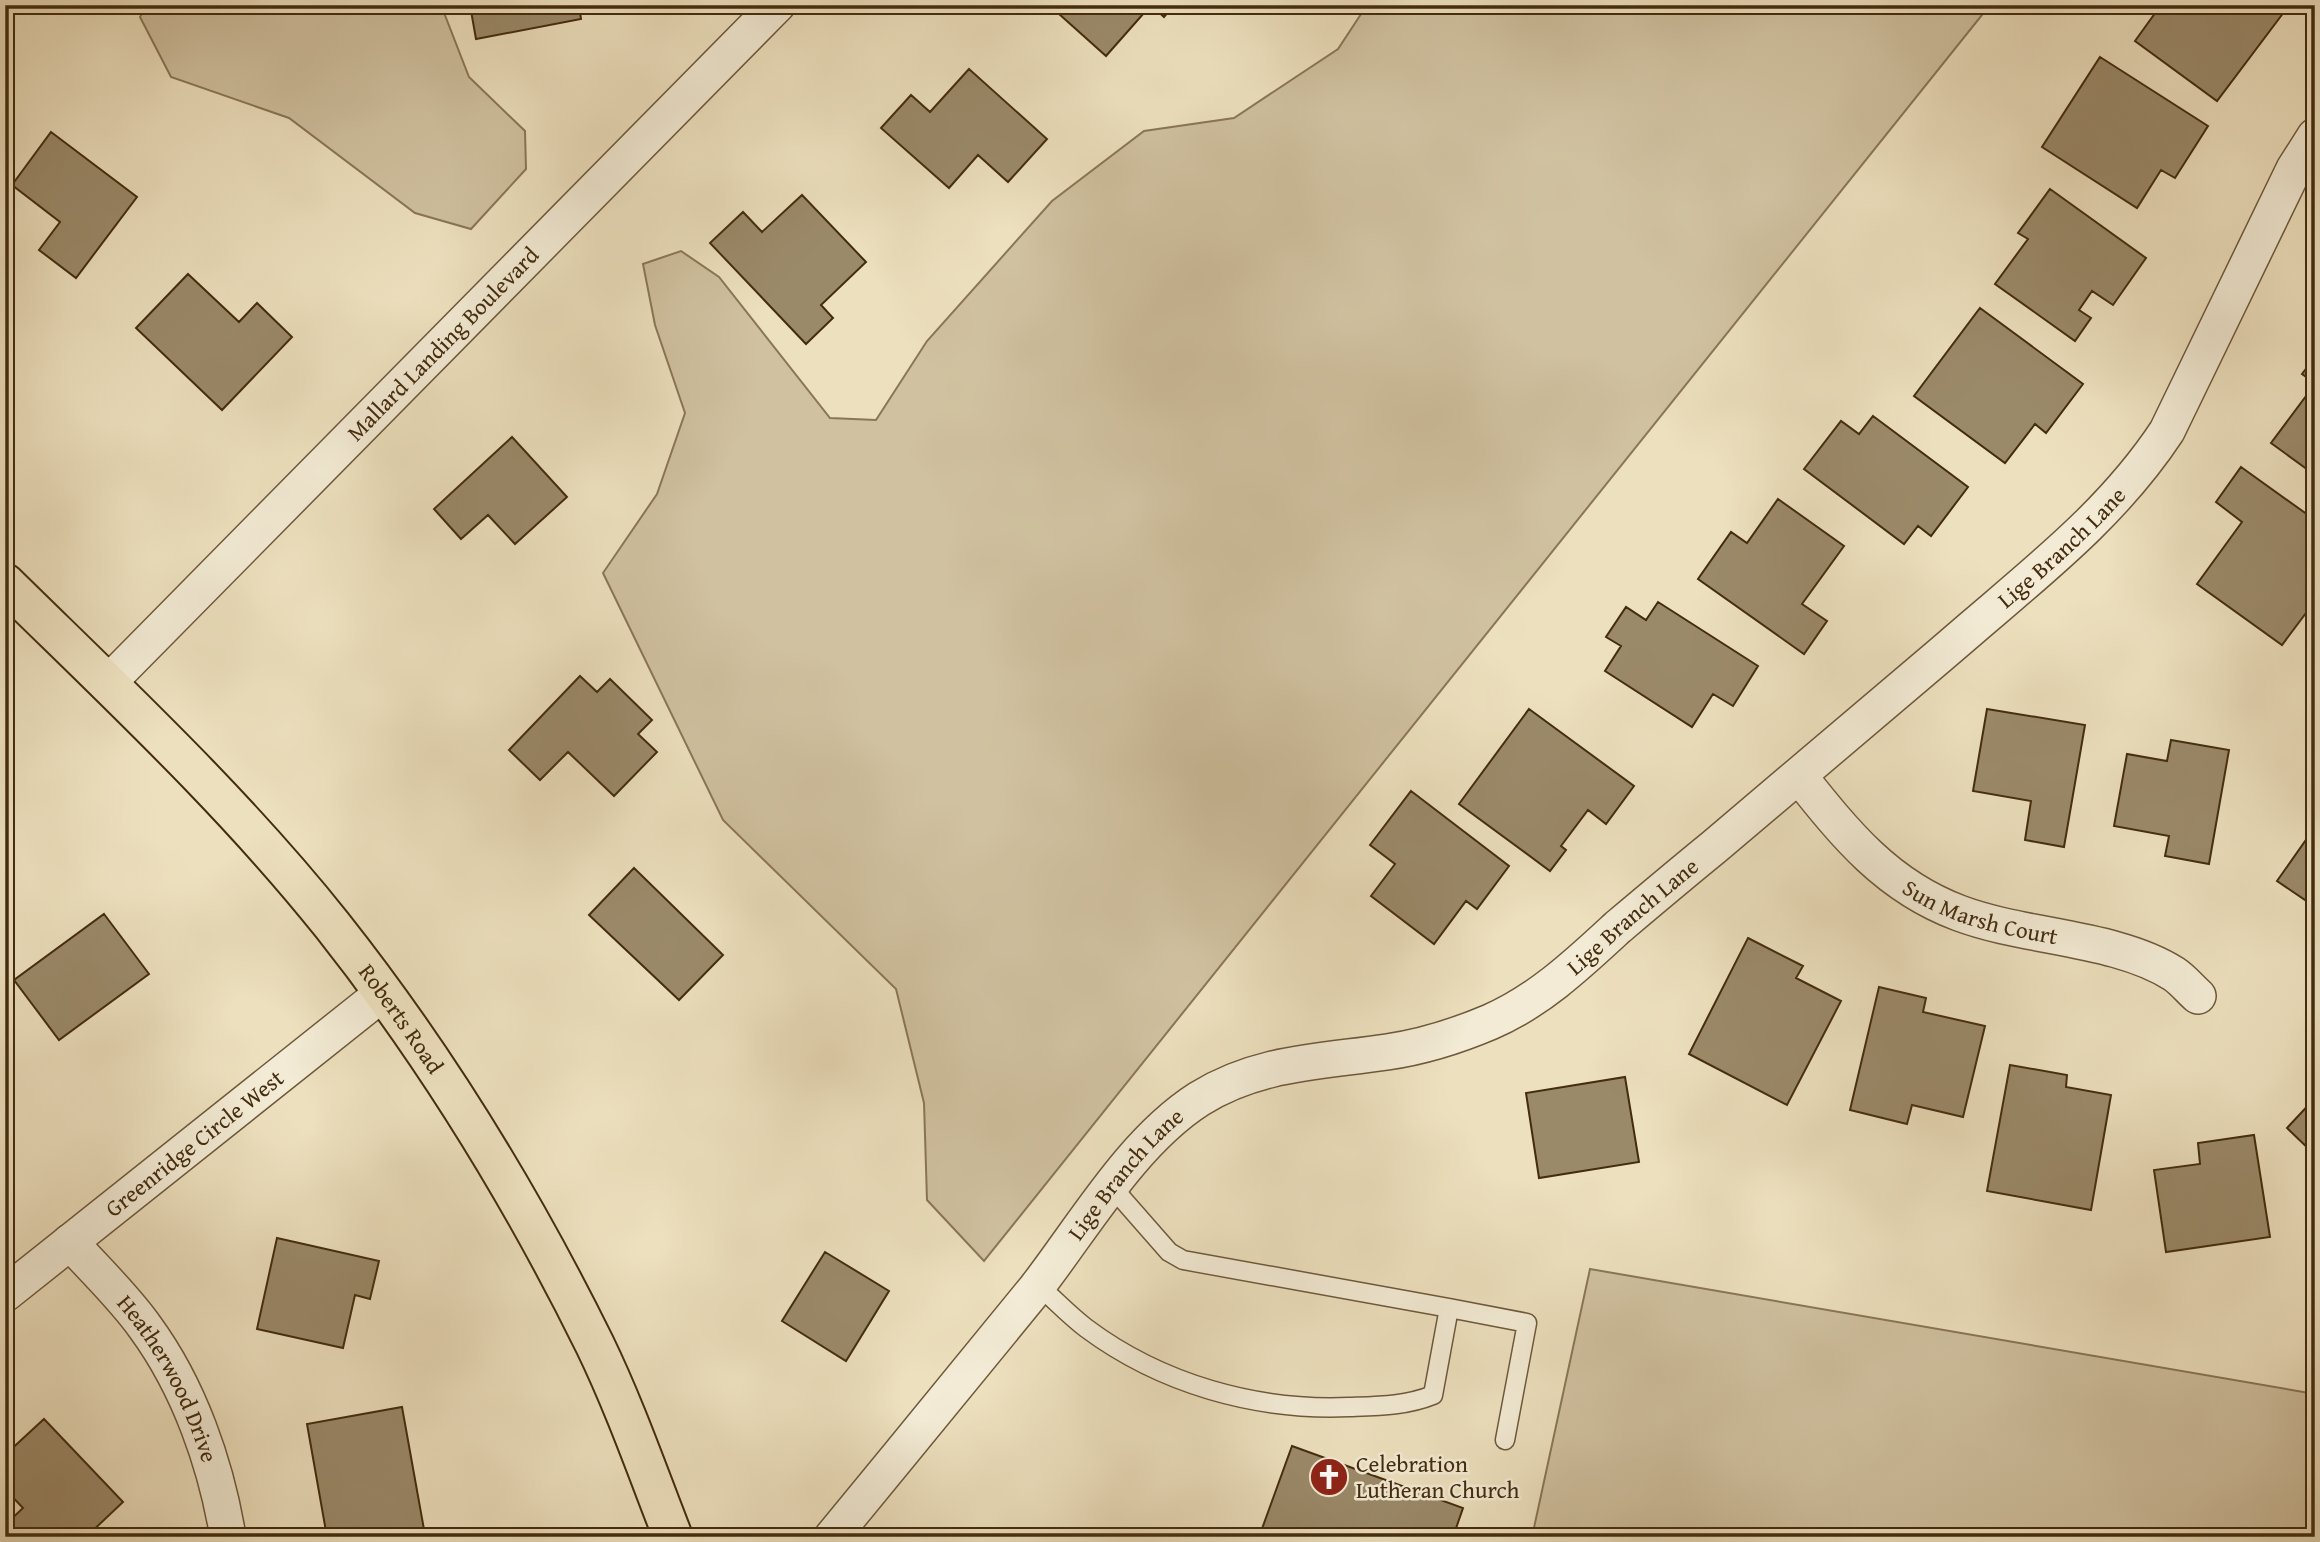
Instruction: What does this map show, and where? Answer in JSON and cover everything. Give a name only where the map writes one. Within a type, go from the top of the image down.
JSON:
[{"type":"main road","name":"Roberts Road","points":[[5,583],[241,821],[331,924],[383,993],[457,1100],[533,1224],[596,1348],[673,1537]]},
{"type":"street","name":"Mallard Landing Boulevard","points":[[107,684],[777,5]]},
{"type":"street","name":"Lige Branch Lane","points":[[832,1537],[1038,1285],[1112,1187],[1152,1139],[1195,1101],[1234,1079],[1300,1061],[1390,1052],[1441,1040],[1493,1021],[1535,997],[1575,967],[1799,776],[2099,516],[2148,460],[2167,431],[2294,169],[2315,136]]},
{"type":"street","name":"Sun Marsh Court","points":[[1799,776],[1848,838],[1882,869],[1921,896],[1998,926],[2095,946],[2143,960],[2175,975],[2198,996]]},
{"type":"street","name":"Greenridge Circle West","points":[[5,1294],[383,993]]},
{"type":"street","name":"Heatherwood Drive","points":[[70,1242],[145,1326],[166,1361],[202,1435],[222,1501],[228,1537]]},
{"type":"lane","points":[[1112,1187],[1169,1252],[1183,1260],[1527,1323],[1505,1440]]},
{"type":"lane","points":[[1038,1285],[1086,1327],[1153,1367],[1216,1392],[1251,1402],[1327,1408],[1412,1403],[1433,1395],[1449,1308]]},
{"type":"shaded area","points":[[147,5],[441,5],[469,77],[525,131],[526,169],[471,229],[415,213],[289,118],[171,77],[140,17]]},
{"type":"shaded area","points":[[1367,5],[1990,5],[984,1261],[927,1200],[924,1103],[896,989],[723,820],[603,573],[657,494],[685,413],[655,325],[643,264],[681,251],[719,277],[830,418],[876,420],[927,341],[1052,201],[1144,131],[1234,118],[1338,49]]},
{"type":"shaded area","points":[[1590,1269],[2315,1394],[2315,1537],[1532,1537]]},
{"type":"building","points":[[5,5],[23,5],[5,25]]},
{"type":"building","points":[[470,5],[579,5],[581,19],[476,39]]},
{"type":"building","points":[[1049,5],[1151,5],[1106,56]]},
{"type":"building","points":[[1151,5],[1174,5],[1164,17]]},
{"type":"building","points":[[2161,5],[2275,5],[2284,12],[2217,101],[2135,41]]},
{"type":"building","points":[[2100,57],[2208,126],[2175,178],[2161,170],[2137,208],[2042,147]]},
{"type":"building","points":[[969,69],[1047,139],[1008,182],[978,155],[949,188],[881,128],[911,95],[930,112]]},
{"type":"building","points":[[51,132],[137,197],[76,278],[39,250],[60,222],[12,185]]},
{"type":"building","points":[[2050,189],[2146,258],[2113,305],[2092,291],[2079,310],[2091,318],[2075,341],[1995,284],[2028,239],[2018,233]]},
{"type":"building","points":[[802,195],[866,262],[821,305],[833,318],[806,344],[710,243],[743,212],[762,232]]},
{"type":"building","points":[[188,274],[239,322],[257,303],[292,337],[222,410],[136,328]]},
{"type":"building","points":[[1980,308],[2083,384],[2046,433],[2035,424],[2005,463],[1914,396]]},
{"type":"building","points":[[2315,357],[2315,383],[2302,374]]},
{"type":"building","points":[[2315,384],[2315,475],[2271,443]]},
{"type":"building","points":[[1873,416],[1968,487],[1931,536],[1918,526],[1904,544],[1804,469],[1841,421],[1859,434]]},
{"type":"building","points":[[512,437],[567,497],[515,544],[488,515],[461,539],[434,509]]},
{"type":"building","points":[[2241,467],[2315,520],[2315,601],[2282,645],[2197,584],[2242,522],[2216,502]]},
{"type":"building","points":[[1778,499],[1844,546],[1802,604],[1827,621],[1804,654],[1698,579],[1731,532],[1747,543]]},
{"type":"building","points":[[1658,602],[1758,666],[1733,706],[1713,694],[1692,727],[1605,671],[1621,646],[1606,637],[1626,607],[1646,620]]},
{"type":"building","points":[[580,676],[597,692],[610,679],[652,720],[638,734],[657,752],[614,796],[568,752],[540,780],[509,750]]},
{"type":"building","points":[[1529,709],[1634,786],[1606,824],[1588,810],[1561,846],[1566,850],[1550,871],[1459,804]]},
{"type":"building","points":[[1987,709],[2085,725],[2064,847],[2025,840],[2031,801],[1973,791]]},
{"type":"building","points":[[2171,740],[2229,750],[2209,864],[2165,856],[2169,836],[2114,826],[2127,754],[2167,761]]},
{"type":"building","points":[[1411,791],[1509,866],[1477,909],[1466,901],[1434,944],[1371,896],[1395,864],[1370,845]]},
{"type":"building","points":[[2315,827],[2315,898],[2311,904],[2277,881]]},
{"type":"building","points":[[634,868],[723,955],[679,1000],[589,915]]},
{"type":"building","points":[[104,914],[149,974],[59,1040],[14,980]]},
{"type":"building","points":[[1748,938],[1803,966],[1796,978],[1841,1001],[1787,1105],[1689,1054]]},
{"type":"building","points":[[1879,987],[1926,998],[1923,1012],[1985,1026],[1963,1117],[1912,1105],[1907,1124],[1850,1110]]},
{"type":"building","points":[[2010,1065],[2067,1075],[2066,1087],[2111,1095],[2091,1210],[1987,1191]]},
{"type":"building","points":[[1625,1077],[1639,1162],[1539,1178],[1526,1093]]},
{"type":"building","points":[[2315,1098],[2315,1155],[2287,1128]]},
{"type":"building","points":[[2254,1135],[2270,1237],[2166,1252],[2154,1170],[2200,1164],[2198,1143]]},
{"type":"building","points":[[277,1238],[379,1261],[370,1299],[355,1295],[343,1348],[257,1329]]},
{"type":"building","points":[[825,1252],[889,1291],[846,1361],[782,1321]]},
{"type":"building","points":[[402,1407],[425,1535],[327,1537],[307,1424]]},
{"type":"building","points":[[44,1419],[123,1502],[86,1537],[5,1537],[5,1525],[23,1508],[5,1489],[5,1455]]},
{"type":"building","name":"Celebration Lutheran Church","points":[[1292,1446],[1463,1508],[1453,1537],[1259,1537]]},
{"type":"place","name":"Celebration Lutheran Church","points":[[1329,1477]]}]
